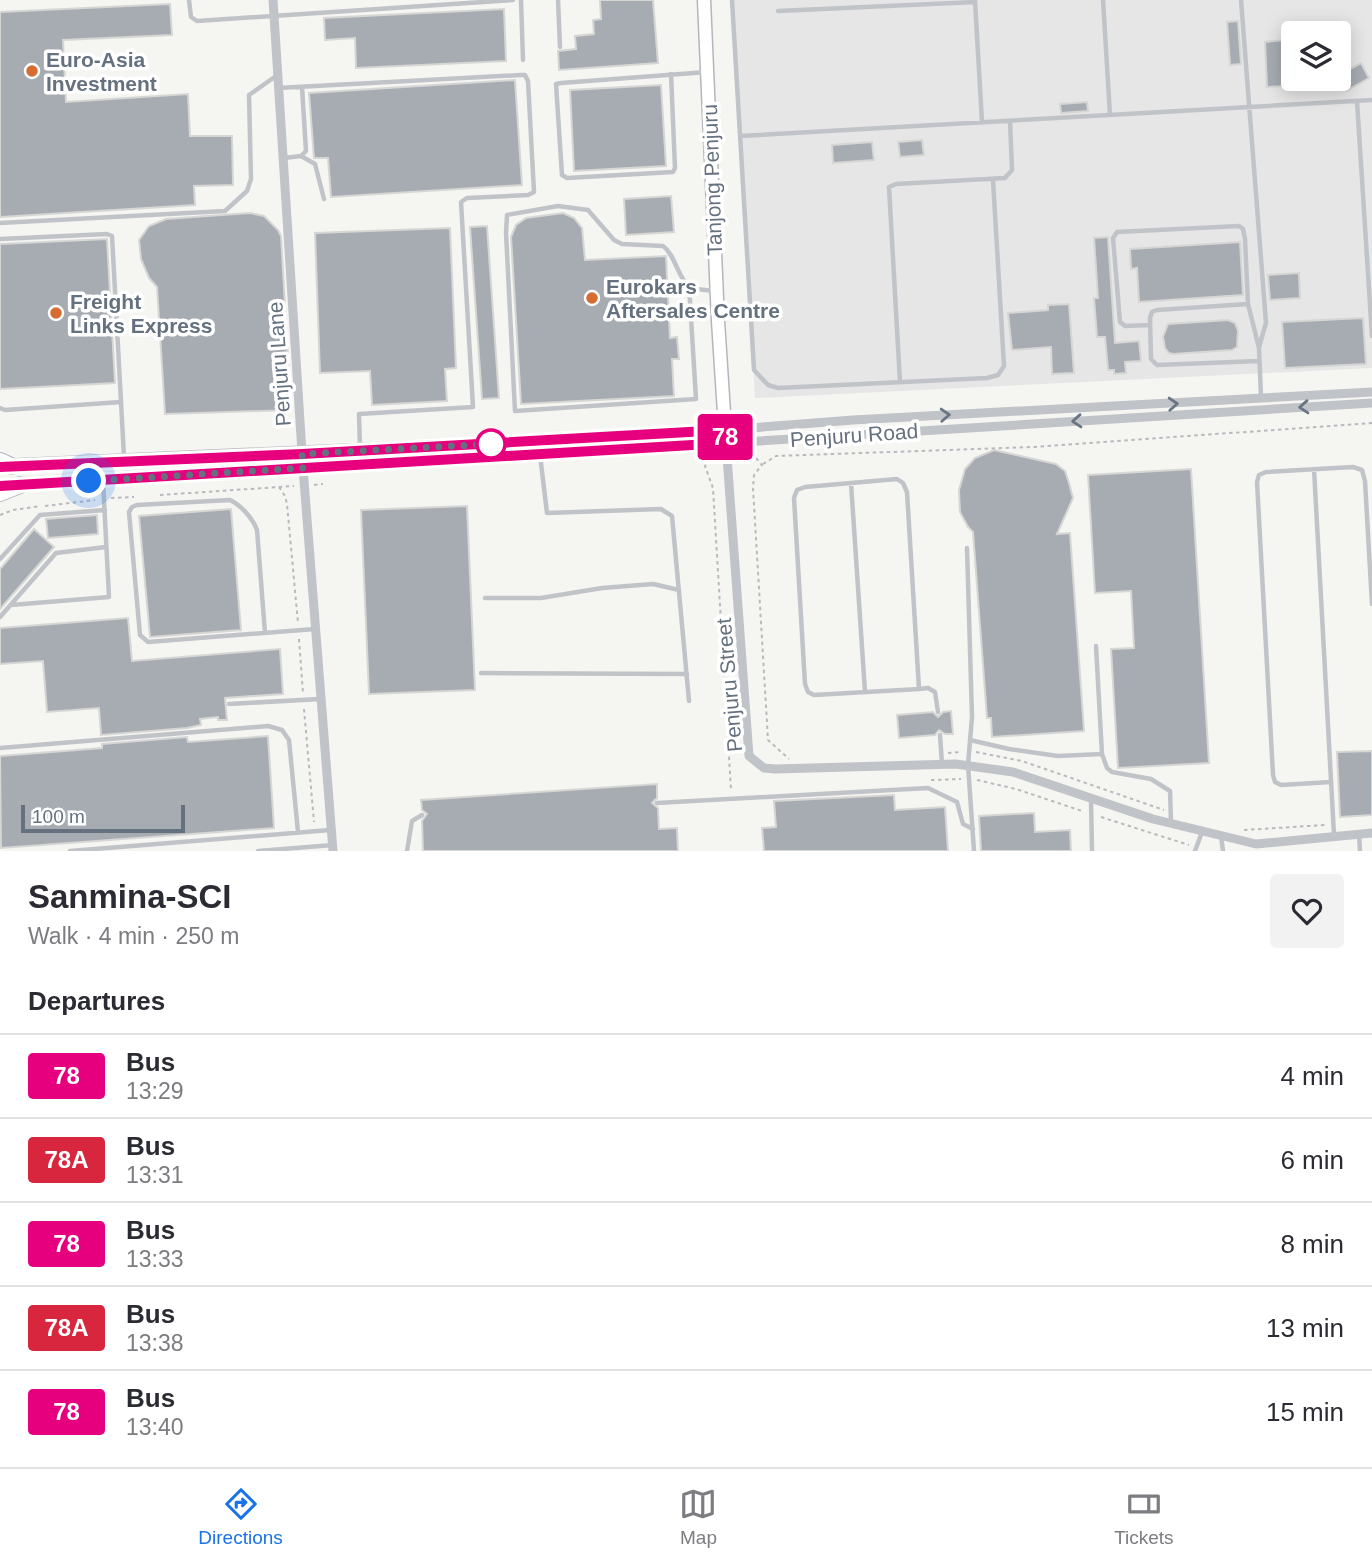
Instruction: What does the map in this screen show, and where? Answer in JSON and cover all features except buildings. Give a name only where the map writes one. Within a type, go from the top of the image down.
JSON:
[{"type":"highway","points":[[0,493],[20,485]]},
{"type":"main road","name":"Tanjong Penjuru","points":[[704,0],[725,436]]},
{"type":"main road","name":"Penjuru Road","points":[[4,465],[725,436]]},
{"type":"main road","name":"Penjuru Road","points":[[0,485],[540,454],[725,436]]},
{"type":"street","name":"Penjuru Lane","points":[[273,0],[302,454],[333,848]]},
{"type":"street","name":"Penjuru Road","points":[[725,436],[853,420],[1372,392]]},
{"type":"street","name":"Penjuru Road","points":[[725,436],[1372,403]]},
{"type":"street","name":"Penjuru Street","points":[[725,436],[749,756],[764,768],[775,769],[968,765]]},
{"type":"street","points":[[968,765],[1013,772],[1171,823],[1256,844],[1372,833]]},
{"type":"lane","points":[[188,0],[191,17],[197,21],[513,0]]},
{"type":"lane","points":[[521,0],[523,60]]},
{"type":"lane","points":[[558,0],[560,47]]},
{"type":"lane","points":[[732,0],[754,370],[768,385],[778,388],[994,377],[1002,371],[1004,366],[993,180]]},
{"type":"lane","points":[[1103,0],[1110,115]]},
{"type":"lane","points":[[1241,0],[1266,323],[1259,348]]},
{"type":"lane","points":[[778,11],[975,1],[982,122]]},
{"type":"lane","points":[[671,74],[675,167],[673,172],[567,178],[562,175],[556,84],[671,74],[708,72]]},
{"type":"lane","points":[[0,223],[225,211],[247,191],[251,178],[248,96],[276,75]]},
{"type":"lane","points":[[278,88],[521,75],[525,75],[528,81],[534,192],[528,195],[467,198],[463,199],[460,206],[473,407],[359,414],[360,450]]},
{"type":"lane","points":[[301,156],[306,151],[302,87]]},
{"type":"lane","points":[[740,136],[1372,100]]},
{"type":"lane","points":[[1357,101],[1372,336]]},
{"type":"lane","points":[[900,382],[889,187],[895,184],[1005,178],[1012,170],[1010,121]]},
{"type":"lane","points":[[283,158],[301,156],[315,164],[324,199]]},
{"type":"lane","points":[[689,285],[696,399],[515,411],[507,215],[558,206],[588,210],[614,240],[622,244],[654,244],[667,249],[674,256],[689,285],[695,289],[717,291]]},
{"type":"lane","points":[[1150,325],[1125,326],[1120,322],[1113,238],[1119,231],[1238,226],[1243,229],[1248,304],[1259,348],[1261,399]]},
{"type":"lane","points":[[0,239],[113,236],[124,461]]},
{"type":"lane","points":[[1248,304],[1157,310],[1151,314],[1151,359],[1157,365],[1259,361]]},
{"type":"lane","points":[[0,408],[5,410],[121,402]]},
{"type":"lane","points":[[540,454],[547,513],[661,509],[672,516],[689,701]]},
{"type":"lane","points":[[1331,782],[1281,785],[1275,782],[1273,775],[1257,482],[1259,475],[1266,472],[1353,467],[1362,470],[1365,481],[1372,604]]},
{"type":"lane","points":[[1314,469],[1334,836]]},
{"type":"lane","points":[[10,605],[109,597],[103,480]]},
{"type":"lane","points":[[919,689],[907,492],[904,483],[897,480],[851,483],[797,490],[794,498],[805,684],[808,692],[814,695],[919,689],[928,688],[935,692],[938,712]]},
{"type":"lane","points":[[851,483],[865,692]]},
{"type":"lane","points":[[265,633],[257,530],[254,522],[235,502],[230,500],[132,507],[129,512],[139,635],[143,640],[148,642],[265,633],[298,630],[315,629]]},
{"type":"lane","points":[[0,559],[40,515],[105,510]]},
{"type":"lane","points":[[0,617],[56,552],[106,547]]},
{"type":"lane","points":[[967,548],[972,717],[968,765],[974,851]]},
{"type":"lane","points":[[485,598],[541,598],[602,588],[653,584],[679,590]]},
{"type":"lane","points":[[1096,646],[1102,754],[1107,768],[1112,772],[1151,779],[1170,791],[1171,823]]},
{"type":"lane","points":[[481,673],[687,674]]},
{"type":"lane","points":[[229,704],[321,699]]},
{"type":"lane","points":[[0,748],[268,726],[282,730],[289,740],[299,832]]},
{"type":"lane","points":[[940,735],[943,765]]},
{"type":"lane","points":[[970,740],[1058,756],[1102,754]]},
{"type":"lane","points":[[657,803],[928,788],[957,802],[962,824],[973,829]]},
{"type":"lane","points":[[1090,798],[1092,851]]},
{"type":"lane","points":[[407,851],[412,821],[422,815]]},
{"type":"lane","points":[[70,851],[331,830]]},
{"type":"lane","points":[[1197,849],[1202,831]]},
{"type":"lane","points":[[1359,834],[1360,851]]},
{"type":"lane","points":[[1221,835],[1223,851]]},
{"type":"lane","points":[[258,851],[333,848]]},
{"type":"path","points":[[762,465],[776,456],[1033,447],[1372,423]]},
{"type":"path","points":[[711,460],[705,466],[713,488],[730,787],[733,792]]},
{"type":"path","points":[[279,487],[285,496],[286,504],[314,831]]},
{"type":"path","points":[[930,780],[969,779],[1016,789],[1197,849]]},
{"type":"shaded area","points":[[734,0],[1372,0],[1372,368],[755,398]]},
{"type":"bus line","name":"78","points":[[0,467],[543,442],[724,430],[726,443],[0,486]]},
{"type":"place","name":"Euro-Asia Investment","points":[[32,71]]},
{"type":"place","name":"Eurokars Aftersales Centre","points":[[592,298]]},
{"type":"place","name":"Freight Links Express","points":[[56,313]]},
{"type":"route","points":[[89,481],[303,468],[302,454],[491,444]]}]
